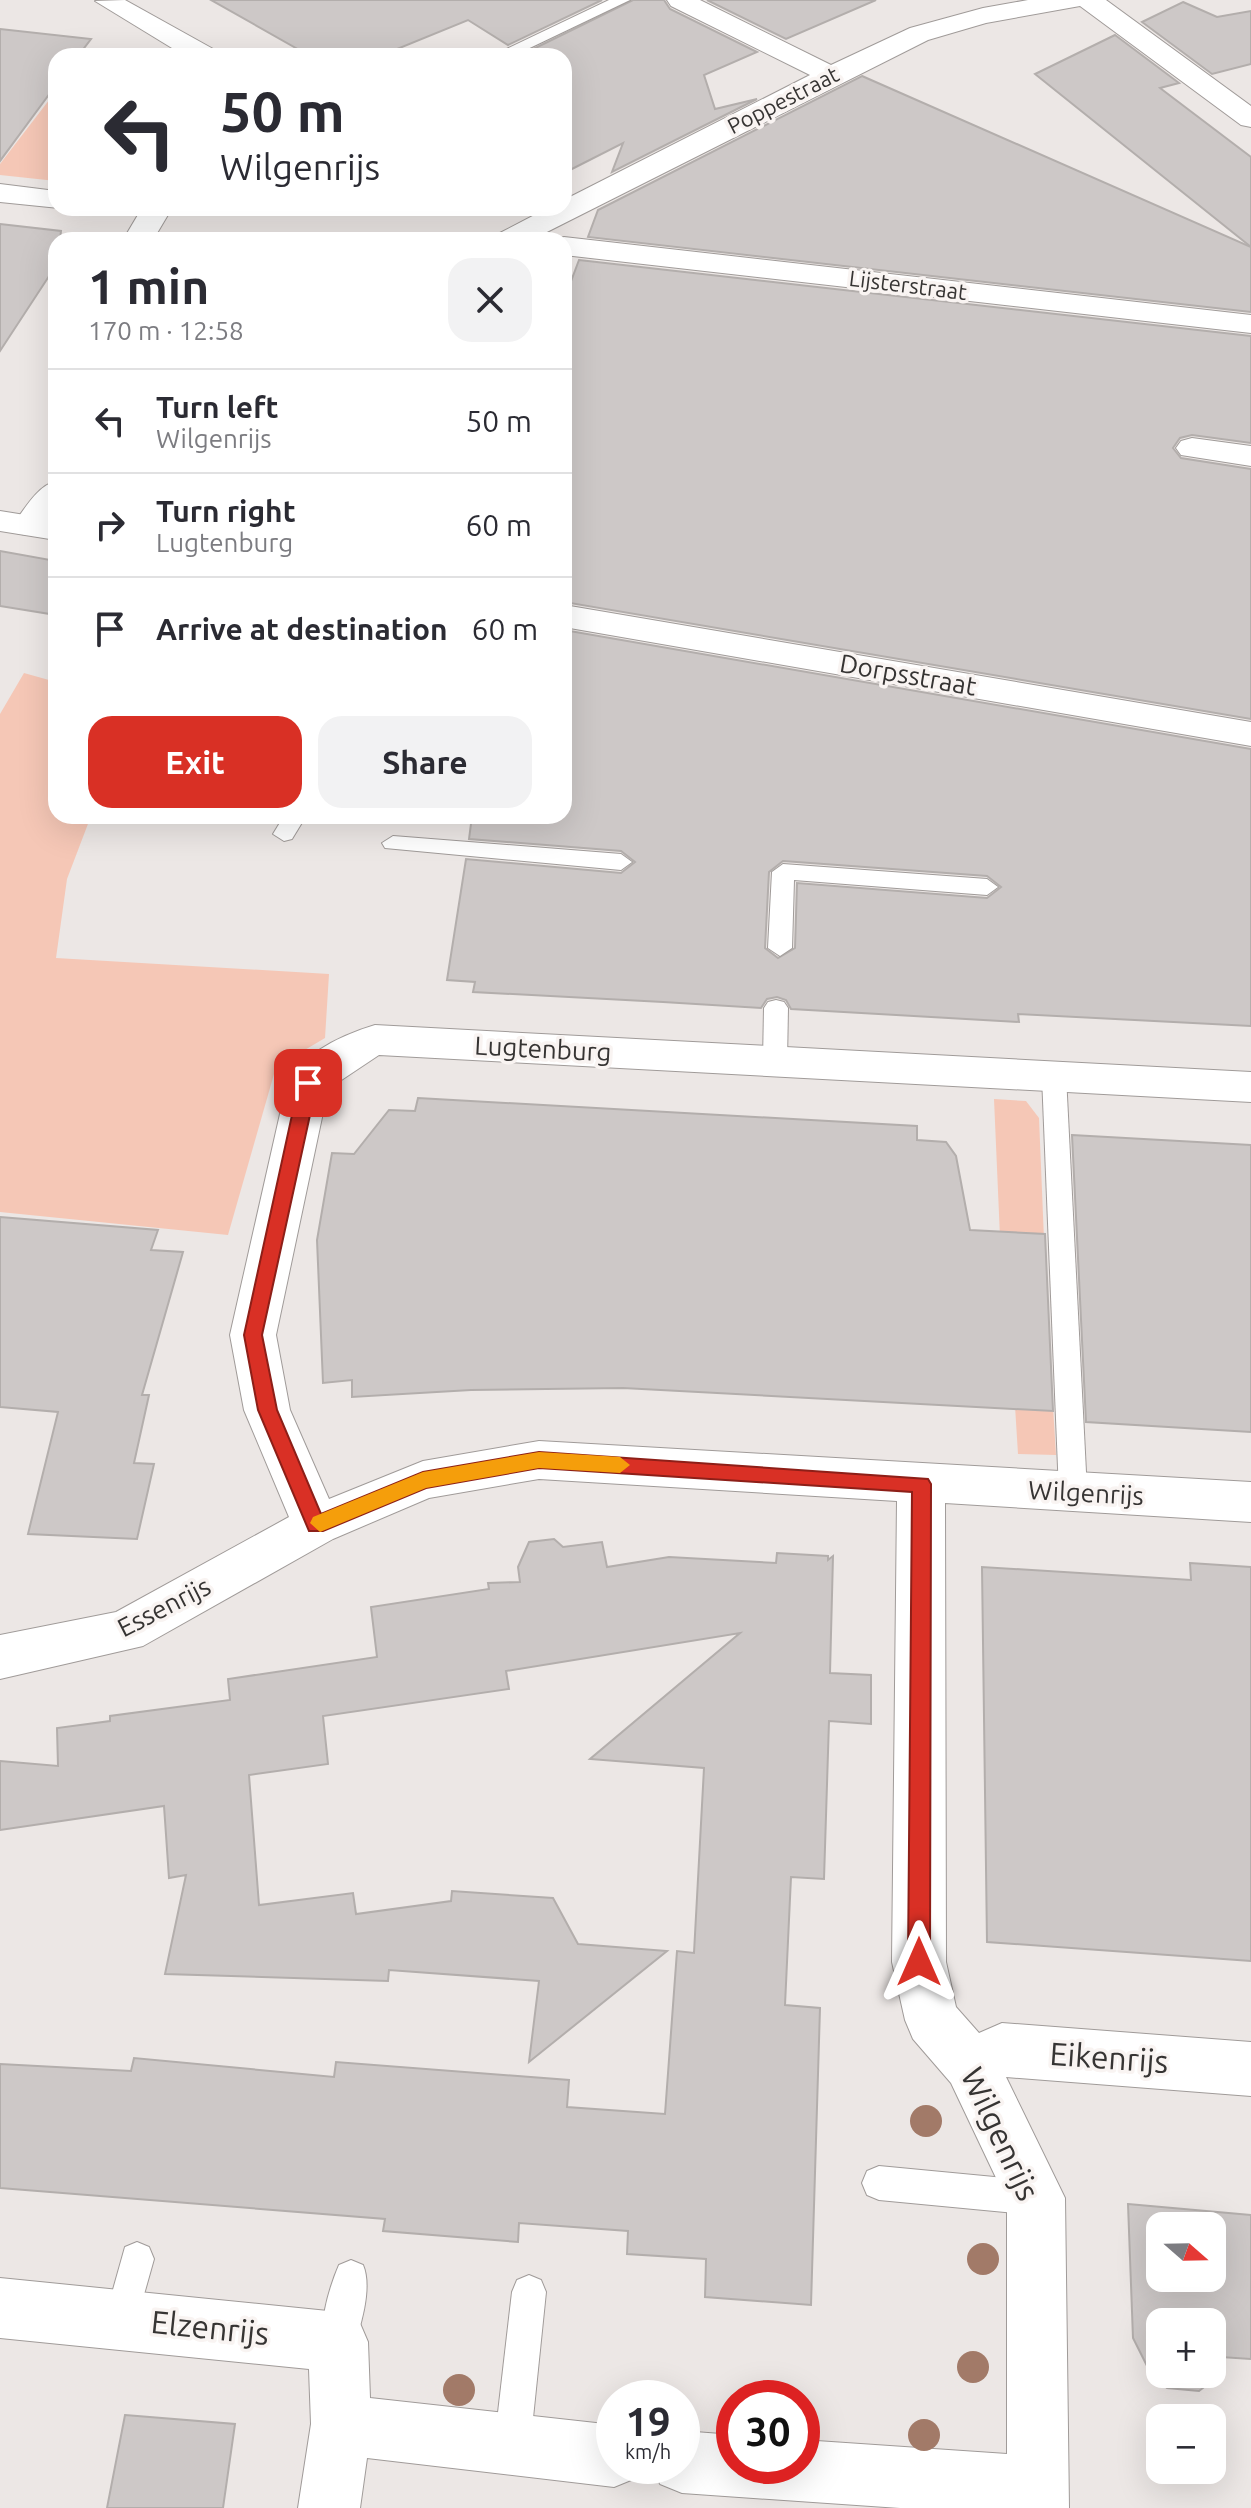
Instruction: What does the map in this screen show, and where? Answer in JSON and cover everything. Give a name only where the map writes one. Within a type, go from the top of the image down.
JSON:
[{"type":"street","points":[[680,0],[831,75]]},
{"type":"street","name":"Poppestraat","points":[[572,213],[831,75],[919,34],[983,16],[1072,0]]},
{"type":"street","points":[[1089,0],[1251,119]]},
{"type":"street","points":[[108,1],[191,48]]},
{"type":"street","points":[[0,193],[48,199]]},
{"type":"street","name":"Poppestraat","points":[[536,232],[566,216]]},
{"type":"street","name":"Lijsterstraat","points":[[572,247],[1251,324]]},
{"type":"street","points":[[1192,448],[1251,456]]},
{"type":"street","points":[[28,526],[48,501]]},
{"type":"street","name":"Dorpsstraat","points":[[572,617],[1251,734]]},
{"type":"street","name":"Lugtenburg","points":[[316,1525],[267,1410],[253,1335],[308,1083],[326,1065],[375,1040],[1251,1087]]},
{"type":"street","name":"Wilgenrijs","points":[[316,1525],[423,1480],[539,1460],[1251,1502]]},
{"type":"street","name":"Wilgenrijs","points":[[921,1484],[919,1962],[932,2020],[971,2064],[1036,2198],[1038,2498]]},
{"type":"street","name":"Essenrijs","points":[[0,1657],[126,1631],[316,1525]]},
{"type":"street","name":"Eikenrijs","points":[[971,2064],[1002,2050],[1251,2069]]},
{"type":"street","name":"Elzenrijs","points":[[0,2308],[338,2342]]},
{"type":"street","points":[[329,2508],[341,2424],[338,2342]]},
{"type":"street","points":[[341,2424],[512,2447],[596,2454]]},
{"type":"street","points":[[700,2464],[1038,2498]]},
{"type":"lane","points":[[517,48],[622,0]]},
{"type":"lane","points":[[393,843],[621,862]]},
{"type":"lane","points":[[780,948],[783,872],[987,887]]},
{"type":"lane","points":[[775,1061],[776,1008]]},
{"type":"lane","points":[[1054,1076],[1073,1492]]},
{"type":"lane","points":[[879,2183],[1036,2198]]},
{"type":"lane","points":[[122,2318],[137,2259]]},
{"type":"lane","points":[[338,2342],[351,2277]]},
{"type":"lane","points":[[512,2447],[529,2292]]},
{"type":"shaded area","points":[[48,101],[48,180],[0,175],[0,164]]},
{"type":"shaded area","points":[[24,673],[48,680],[48,824],[88,824],[67,879],[56,958],[329,974],[325,1038],[276,1067],[228,1235],[0,1212],[0,714]]},
{"type":"shaded area","points":[[994,1099],[1026,1101],[1039,1118],[1045,1264],[1001,1260]]},
{"type":"shaded area","points":[[1007,1278],[1049,1344],[1056,1455],[1018,1454]]},
{"type":"building","points":[[211,0],[602,0],[508,45],[468,20],[400,48],[296,48]]},
{"type":"building","points":[[633,0],[664,0],[670,9],[757,52],[704,75],[715,109],[757,99],[612,172],[623,143],[572,169],[572,48],[535,48]]},
{"type":"building","points":[[707,0],[876,0],[786,39]]},
{"type":"building","points":[[1183,2],[1217,17],[1251,11],[1251,64],[1212,74],[1142,22]]},
{"type":"building","points":[[0,29],[91,39],[84,48],[48,48],[48,96],[0,161]]},
{"type":"building","points":[[1115,35],[1179,83],[1160,88],[1251,157],[1251,247],[1035,74]]},
{"type":"building","points":[[862,76],[1251,247],[1251,312],[588,237],[598,210]]},
{"type":"building","points":[[0,224],[61,231],[48,232],[48,278],[0,351]]},
{"type":"building","points":[[579,260],[1251,336],[1251,443],[1192,435],[1180,438],[1173,448],[1181,458],[1251,469],[1251,719],[572,603],[572,279]]},
{"type":"building","points":[[0,551],[48,560],[48,614],[0,606]]},
{"type":"building","points":[[572,631],[1251,749],[1251,1026],[1018,1014],[1019,1022],[791,1009],[786,1000],[777,997],[767,999],[761,1008],[473,992],[475,982],[447,980],[466,859],[621,873],[635,862],[621,851],[469,839],[471,824],[572,824]],"holes":[[[783,861],[987,876],[1001,887],[987,898],[797,883],[795,948],[778,958],[765,948],[769,872]]]},
{"type":"building","points":[[418,1098],[917,1126],[917,1140],[946,1142],[956,1156],[970,1230],[1045,1234],[1053,1411],[623,1388],[471,1390],[352,1397],[352,1380],[323,1383],[317,1240],[332,1153],[354,1154],[389,1110],[415,1111]]},
{"type":"building","points":[[1072,1135],[1251,1145],[1251,1432],[1086,1422]]},
{"type":"building","points":[[0,1217],[158,1230],[151,1250],[183,1252],[142,1395],[149,1395],[134,1463],[154,1464],[137,1539],[28,1534],[58,1412],[0,1407]]},
{"type":"building","points":[[554,1539],[563,1547],[602,1542],[607,1567],[669,1557],[776,1563],[777,1553],[828,1556],[828,1560],[833,1556],[830,1673],[871,1675],[871,1724],[829,1721],[824,1879],[791,1877],[785,2005],[820,2008],[811,2305],[705,2297],[706,2259],[627,2254],[628,2231],[519,2223],[518,2242],[383,2231],[385,2219],[0,2188],[0,2064],[131,2071],[134,2058],[334,2077],[336,2062],[569,2080],[567,2107],[665,2114],[677,1951],[694,1953],[704,1768],[590,1759],[740,1633],[506,1671],[509,1689],[323,1716],[328,1764],[249,1775],[259,1905],[353,1893],[356,1914],[451,1901],[452,1891],[553,1898],[578,1944],[667,1951],[529,2062],[539,1981],[389,1970],[388,1981],[165,1974],[186,1875],[169,1878],[164,1806],[0,1830],[0,1761],[58,1766],[57,1728],[110,1721],[110,1716],[230,1700],[228,1679],[377,1657],[371,1607],[489,1589],[488,1583],[520,1582],[518,1567],[529,1542]]},
{"type":"building","points":[[1190,1563],[1251,1567],[1251,1961],[987,1942],[982,1567],[1191,1580]]},
{"type":"building","points":[[1128,2204],[1217,2212],[1146,2212],[1146,2292],[1226,2292],[1226,2213],[1251,2215],[1251,2359],[1226,2357],[1226,2308],[1146,2308],[1146,2364],[1133,2338]]},
{"type":"building","points":[[1167,2388],[1203,2388],[1199,2391]]},
{"type":"building","points":[[125,2415],[235,2424],[223,2508],[107,2508]]},
{"type":"slow traffic","points":[[320,1523],[423,1480],[539,1460],[620,1465]]},
{"type":"route","points":[[308,1083],[253,1335],[267,1410],[316,1525],[423,1480],[539,1460],[921,1484],[919,1962]]}]
